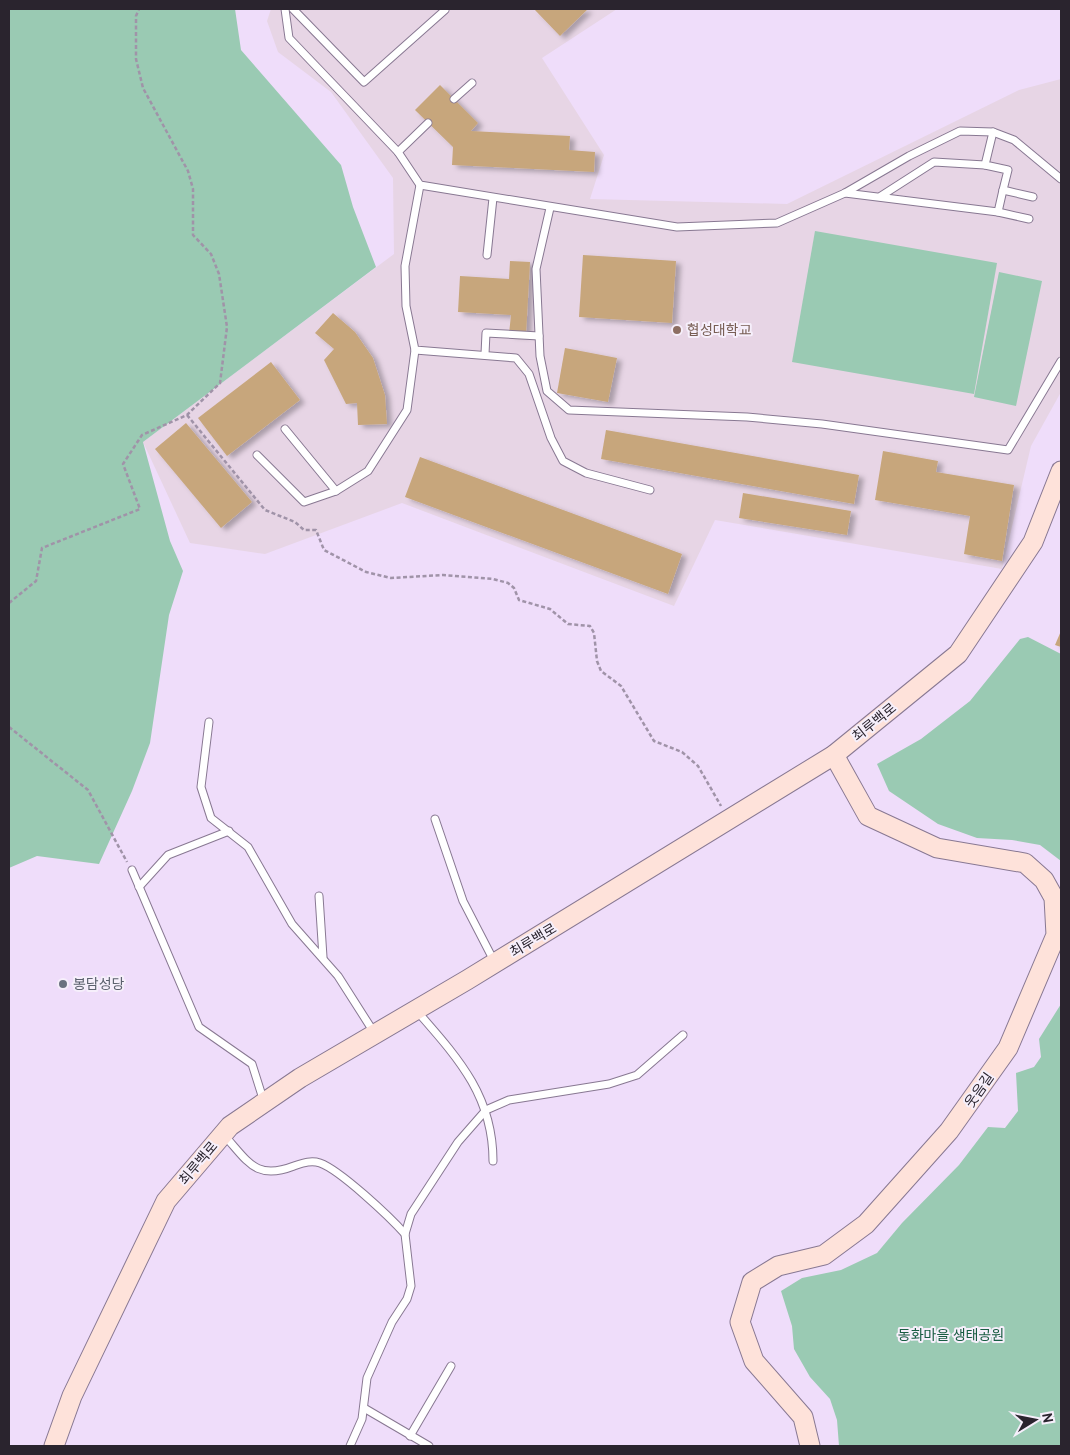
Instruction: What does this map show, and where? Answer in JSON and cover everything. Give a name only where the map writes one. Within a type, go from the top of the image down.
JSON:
[{"type":"street","name":"최루백로","points":[[54,1446],[72,1396],[166,1201],[230,1126],[300,1078],[495,963],[834,755],[958,654],[1033,542],[1061,471]]},
{"type":"street","name":"웃음길","points":[[810,1446],[802,1418],[754,1361],[740,1322],[752,1282],[778,1266],[824,1255],[866,1224],[949,1131],[1008,1048],[1056,934],[1054,898],[1044,880],[1025,863],[937,848],[868,816],[834,755]]},
{"type":"lane","points":[[257,454],[304,502],[336,490],[368,471],[407,410],[415,350],[406,306],[405,266],[420,185],[398,152],[288,38],[285,9]]},
{"type":"lane","points":[[293,9],[364,82],[445,10]]},
{"type":"lane","points":[[454,99],[472,83]]},
{"type":"lane","points":[[398,152],[428,123]]},
{"type":"lane","points":[[420,185],[550,208],[677,227],[776,223],[844,192],[909,156],[960,131],[993,132],[1014,140],[1061,179]]},
{"type":"lane","points":[[985,165],[993,132]]},
{"type":"lane","points":[[881,196],[934,162],[985,165],[1008,170],[998,212]]},
{"type":"lane","points":[[1003,190],[1033,197]]},
{"type":"lane","points":[[844,192],[998,212],[1029,219]]},
{"type":"lane","points":[[487,255],[493,198]]},
{"type":"lane","points":[[550,208],[536,269],[540,356],[547,391],[569,410],[747,417],[822,424],[1008,450],[1061,361]]},
{"type":"lane","points":[[485,354],[486,333],[539,336]]},
{"type":"lane","points":[[415,350],[485,354],[516,358],[529,374],[551,438],[563,461],[586,473],[650,490]]},
{"type":"lane","points":[[285,429],[336,490]]},
{"type":"lane","points":[[209,722],[201,787],[211,818],[248,847],[292,924],[323,957],[350,993],[375,1034]]},
{"type":"lane","points":[[435,819],[463,901],[495,963]]},
{"type":"lane","points":[[139,887],[168,855],[229,831]]},
{"type":"lane","points":[[132,870],[199,1027],[252,1064],[264,1102]]},
{"type":"lane","points":[[319,896],[323,957]]},
{"type":"lane","points":[[416,1010],[447,1045],[468,1074],[486,1110],[492,1140],[492,1161]]},
{"type":"lane","points":[[350,1446],[362,1419],[367,1378],[392,1322],[407,1299],[411,1286],[405,1234],[410,1214],[458,1142],[486,1110],[509,1100],[609,1084],[637,1075],[683,1035]]},
{"type":"lane","points":[[223,1133],[254,1167],[266,1173],[278,1172],[306,1162],[319,1162],[331,1168],[392,1219],[405,1234]]},
{"type":"lane","points":[[410,1436],[451,1366]]},
{"type":"lane","points":[[364,1408],[428,1446]]},
{"type":"path","points":[[9,603],[36,581],[42,548],[140,508],[123,464],[142,435],[187,415],[220,383],[227,327],[219,274],[211,254],[193,235],[195,212],[193,189],[188,171],[143,88],[136,59],[136,16],[138,9]]},
{"type":"path","points":[[187,415],[265,510],[295,522],[304,530],[316,530],[324,550],[355,566],[392,578],[443,575],[475,576],[508,583],[514,588],[519,600],[550,609],[568,624],[590,626],[594,633],[597,661],[601,671],[621,686],[654,742],[682,752],[698,766],[730,820]]},
{"type":"path","points":[[9,727],[88,790],[132,870]]},
{"type":"shaded area","name":"협성대학교","points":[[271,9],[617,9],[542,58],[604,155],[590,199],[787,204],[1019,90],[1061,79],[1061,392],[1031,446],[1002,569],[715,520],[674,606],[402,503],[265,554],[190,543],[143,442],[394,254],[393,178],[331,92],[278,52],[267,21]]},
{"type":"green space","points":[[9,9],[235,9],[241,50],[341,165],[353,207],[376,267],[143,442],[170,541],[183,571],[169,615],[150,743],[132,791],[99,864],[37,856],[9,868]]},
{"type":"green space","points":[[815,231],[997,263],[974,394],[792,362]]},
{"type":"green space","points":[[999,272],[1042,281],[1016,406],[974,397]]},
{"type":"green space","points":[[1028,637],[1061,654],[1061,861],[1040,845],[1012,840],[977,838],[938,824],[889,791],[877,764],[921,739],[970,701],[1020,639]]},
{"type":"green space","name":"동화마을 생태공원","points":[[1061,1004],[1061,1446],[839,1446],[837,1420],[830,1399],[810,1377],[794,1349],[792,1326],[781,1291],[802,1278],[841,1270],[877,1253],[902,1223],[959,1165],[988,1127],[1005,1128],[1018,1111],[1016,1073],[1034,1067],[1041,1057],[1039,1039]]},
{"type":"building","points":[[534,9],[588,9],[560,36]]},
{"type":"building","points":[[440,85],[478,123],[471,131],[570,136],[569,150],[595,152],[594,172],[452,165],[453,147],[415,110]]},
{"type":"building","points":[[583,255],[676,261],[672,323],[579,317]]},
{"type":"building","points":[[510,261],[530,262],[526,335],[509,334],[511,315],[458,312],[460,276],[509,279]]},
{"type":"building","points":[[333,313],[355,332],[373,358],[385,395],[387,424],[358,425],[357,403],[346,404],[324,360],[334,349],[315,333]]},
{"type":"building","points":[[565,348],[617,358],[608,402],[557,393]]},
{"type":"building","points":[[271,362],[300,400],[227,456],[198,418]]},
{"type":"building","points":[[186,423],[252,502],[221,528],[155,449]]},
{"type":"building","points":[[606,430],[859,475],[854,504],[601,459]]},
{"type":"building","points":[[883,451],[938,461],[936,472],[1014,485],[1002,561],[964,554],[970,516],[875,500]]},
{"type":"building","points":[[420,457],[682,554],[668,594],[405,497]]},
{"type":"building","points":[[743,493],[851,511],[847,535],[739,518]]},
{"type":"building","points":[[1061,631],[1061,647],[1055,645]]},
{"type":"place","name":"협성대학교","points":[[677,330]]},
{"type":"place","name":"봉담성당","points":[[63,984]]}]
